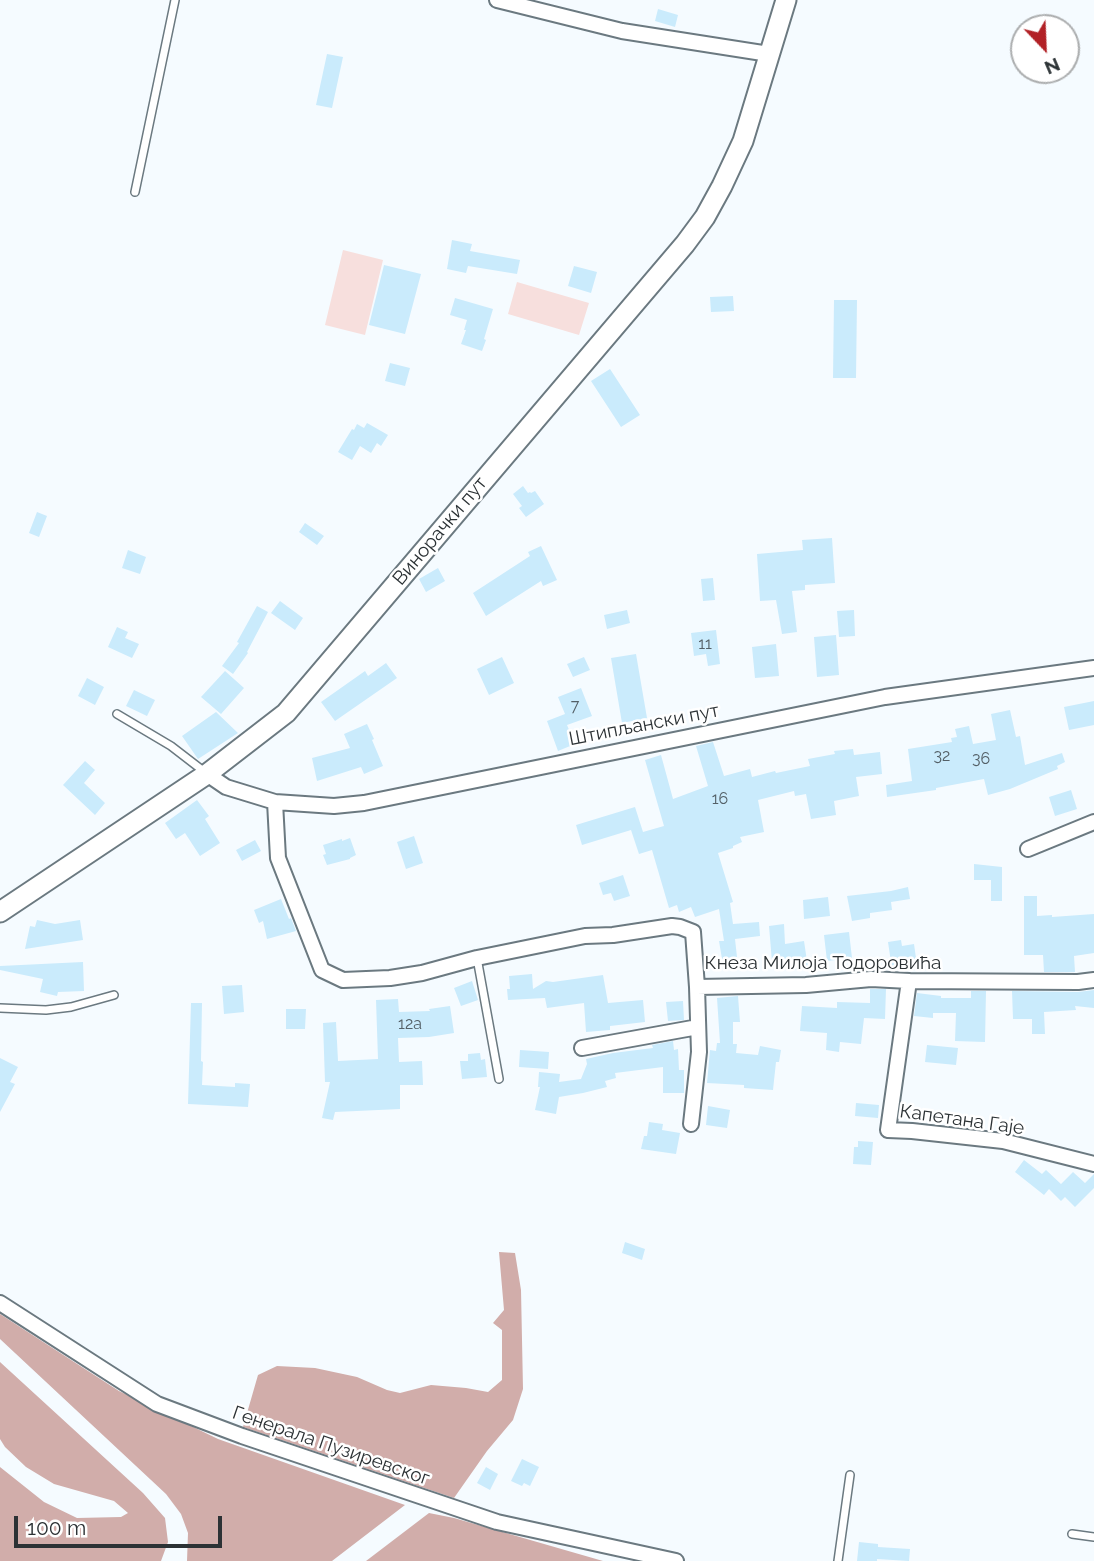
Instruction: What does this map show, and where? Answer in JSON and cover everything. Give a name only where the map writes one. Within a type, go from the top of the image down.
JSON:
[{"type":"street","points":[[497,0],[622,31],[769,54]]},
{"type":"street","name":"Винорачки пут","points":[[0,912],[207,774],[285,713],[685,244],[705,217],[743,141],[786,0]]},
{"type":"street","name":"Штипљански пут","points":[[207,774],[226,787],[275,802],[334,806],[364,803],[885,697],[1094,668]]},
{"type":"street","name":"Кнеза Милоја Тодоровића","points":[[275,802],[278,858],[322,970],[343,980],[390,978],[422,973],[564,939],[680,927],[692,932],[697,987],[806,985],[871,979],[1094,980]]},
{"type":"street","points":[[1028,849],[1094,822]]},
{"type":"street","name":"Капетана Гаје","points":[[909,981],[888,1130],[912,1130],[1003,1141],[1094,1164]]},
{"type":"street","points":[[691,1124],[699,1060],[697,987]]},
{"type":"street","points":[[582,1048],[698,1027]]},
{"type":"street","name":"Генерала Пузиревског","points":[[0,1303],[157,1404],[242,1436],[497,1522],[676,1561]]},
{"type":"lane","points":[[135,192],[175,0]]},
{"type":"lane","points":[[117,714],[171,746],[207,774]]},
{"type":"lane","points":[[477,958],[499,1079]]},
{"type":"lane","points":[[0,1008],[46,1010],[71,1007],[114,995]]},
{"type":"lane","points":[[838,1561],[850,1475]]},
{"type":"lane","points":[[1072,1534],[1094,1537]]},
{"type":"shaded area","points":[[343,250],[383,260],[365,335],[325,325]]},
{"type":"shaded area","points":[[517,282],[589,303],[579,335],[508,314]]},
{"type":"shaded area","points":[[499,1252],[515,1253],[521,1290],[523,1389],[513,1420],[454,1498],[243,1427],[258,1375],[277,1366],[315,1368],[357,1377],[400,1393],[431,1385],[488,1392],[502,1380],[502,1330],[493,1323],[504,1310]]},
{"type":"shaded area","points":[[0,1314],[119,1391],[218,1439],[405,1505],[332,1561],[187,1561],[188,1533],[181,1514],[166,1494],[0,1339]]},
{"type":"shaded area","points":[[0,1362],[143,1493],[165,1518],[168,1542],[161,1561],[0,1561],[0,1467],[44,1502],[77,1518],[121,1517],[128,1513],[114,1501],[54,1484],[26,1467],[5,1447],[0,1439]]},
{"type":"shaded area","points":[[429,1513],[454,1518],[603,1561],[366,1561]]},
{"type":"building","points":[[658,9],[678,15],[675,27],[655,21]]},
{"type":"building","points":[[327,54],[343,57],[332,108],[316,105]]},
{"type":"building","points":[[452,240],[472,244],[470,251],[520,260],[517,274],[468,266],[466,273],[447,269]]},
{"type":"building","points":[[384,265],[421,274],[405,334],[369,325]]},
{"type":"building","points":[[574,266],[597,272],[591,293],[568,286]]},
{"type":"building","points":[[733,296],[734,311],[711,312],[710,297]]},
{"type":"building","points":[[455,298],[493,309],[482,351],[461,344],[467,320],[450,315]]},
{"type":"building","points":[[834,300],[857,300],[856,378],[833,378]]},
{"type":"building","points":[[390,363],[410,368],[405,386],[385,381]]},
{"type":"building","points":[[610,369],[640,415],[621,427],[591,381]]},
{"type":"building","points":[[367,423],[388,435],[381,446],[377,443],[371,453],[360,446],[352,460],[338,452],[357,424],[364,428]]},
{"type":"building","points":[[523,486],[528,493],[535,491],[544,504],[526,517],[513,494]]},
{"type":"building","points":[[37,512],[47,516],[39,537],[29,533]]},
{"type":"building","points":[[305,523],[324,536],[317,545],[299,532]]},
{"type":"building","points":[[832,538],[835,583],[805,585],[805,590],[792,591],[797,632],[782,634],[776,600],[760,601],[757,554],[803,550],[802,540]]},
{"type":"building","points":[[541,546],[557,580],[543,586],[541,581],[486,616],[473,593],[530,556],[528,552]]},
{"type":"building","points":[[128,550],[146,557],[140,574],[122,568]]},
{"type":"building","points":[[438,568],[445,581],[426,592],[419,579]]},
{"type":"building","points":[[713,578],[715,600],[703,601],[701,579]]},
{"type":"building","points":[[280,601],[303,618],[295,630],[271,613]]},
{"type":"building","points":[[257,606],[268,612],[248,653],[233,674],[222,666],[239,643],[237,642]]},
{"type":"building","points":[[627,610],[630,623],[607,629],[604,615]]},
{"type":"building","points":[[854,610],[855,636],[839,637],[837,611]]},
{"type":"building","points":[[117,627],[128,632],[125,638],[139,644],[132,658],[108,647]]},
{"type":"building","points":[[716,630],[720,664],[708,666],[706,654],[694,656],[691,633]]},
{"type":"building","points":[[836,635],[839,675],[817,677],[814,637]]},
{"type":"building","points":[[776,644],[779,676],[755,678],[752,647]]},
{"type":"building","points":[[636,654],[647,718],[622,723],[611,658]]},
{"type":"building","points":[[502,657],[514,683],[489,695],[477,669]]},
{"type":"building","points":[[584,657],[590,670],[573,677],[567,664]]},
{"type":"building","points":[[386,663],[397,678],[335,721],[321,702],[365,671],[368,676]]},
{"type":"building","points":[[225,671],[244,688],[221,714],[201,697]]},
{"type":"building","points":[[87,678],[104,687],[95,705],[78,696]]},
{"type":"building","points":[[581,688],[592,716],[567,725],[575,744],[558,751],[547,721],[565,714],[558,697]]},
{"type":"building","points":[[134,690],[155,700],[147,716],[126,706]]},
{"type":"building","points":[[1094,701],[1094,725],[1069,730],[1064,707]]},
{"type":"building","points":[[1010,710],[1016,737],[1020,736],[1025,765],[1062,753],[1065,762],[1057,766],[1058,769],[988,795],[984,779],[887,797],[886,785],[912,781],[908,749],[952,742],[951,738],[957,737],[955,729],[969,726],[973,744],[996,740],[991,714]]},
{"type":"building","points":[[216,712],[238,733],[198,759],[182,736]]},
{"type":"building","points":[[367,724],[383,766],[364,774],[361,767],[317,781],[312,758],[350,748],[344,734]]},
{"type":"building","points":[[713,742],[724,776],[750,769],[752,777],[810,766],[808,759],[835,754],[834,751],[853,749],[854,755],[880,752],[882,774],[856,777],[859,796],[834,801],[836,815],[811,819],[806,794],[795,796],[794,791],[758,800],[764,832],[740,837],[742,842],[718,853],[733,902],[730,903],[733,924],[759,922],[760,936],[735,939],[737,957],[722,959],[719,941],[724,941],[719,909],[695,917],[691,907],[679,912],[677,905],[669,908],[652,850],[639,854],[631,830],[582,845],[576,825],[635,807],[643,832],[664,826],[645,760],[661,755],[673,799],[708,786],[696,746]]},
{"type":"building","points":[[85,761],[95,770],[84,783],[105,803],[95,815],[63,785]]},
{"type":"building","points":[[1071,790],[1077,809],[1055,816],[1049,797]]},
{"type":"building","points":[[197,800],[209,816],[205,819],[220,843],[200,856],[185,833],[176,839],[165,823]]},
{"type":"building","points":[[414,836],[423,863],[406,869],[397,842]]},
{"type":"building","points":[[350,838],[356,855],[327,865],[323,845]]},
{"type":"building","points":[[255,840],[261,851],[242,861],[236,850]]},
{"type":"building","points":[[974,864],[1002,867],[1002,901],[991,901],[991,880],[974,880]]},
{"type":"building","points":[[623,875],[630,896],[614,901],[611,893],[603,895],[599,883]]},
{"type":"building","points":[[908,887],[910,899],[891,902],[892,910],[870,913],[870,918],[852,921],[847,896]]},
{"type":"building","points":[[1024,896],[1037,896],[1037,916],[1094,914],[1094,953],[1074,956],[1075,972],[1044,972],[1043,955],[1024,955]]},
{"type":"building","points":[[828,897],[830,916],[804,919],[803,900]]},
{"type":"building","points":[[281,899],[296,931],[267,939],[263,921],[259,923],[254,910]]},
{"type":"building","points":[[37,920],[55,924],[80,920],[83,940],[25,949],[30,926],[35,927]]},
{"type":"building","points":[[784,924],[785,944],[804,941],[808,968],[786,971],[785,961],[772,962],[769,926]]},
{"type":"building","points":[[849,932],[852,958],[827,961],[824,935]]},
{"type":"building","points":[[901,940],[902,946],[914,944],[917,965],[892,969],[888,942]]},
{"type":"building","points":[[83,962],[84,991],[58,992],[57,996],[40,992],[43,979],[0,970],[0,966]]},
{"type":"building","points":[[532,974],[533,989],[546,981],[603,975],[608,1003],[643,1000],[645,1022],[586,1032],[584,1003],[547,1008],[545,998],[508,1000],[509,976]]},
{"type":"building","points":[[472,981],[478,1000],[461,1006],[454,988]]},
{"type":"building","points":[[242,985],[244,1012],[224,1014],[222,986]]},
{"type":"building","points":[[870,989],[886,989],[885,1019],[864,1018],[861,1044],[840,1042],[839,1052],[826,1050],[827,1033],[800,1031],[802,1006],[837,1008],[837,1002],[870,1003]]},
{"type":"building","points":[[1094,990],[1094,1008],[1075,1006],[1076,1010],[1044,1012],[1045,1034],[1032,1034],[1032,1019],[1013,1019],[1012,991]]},
{"type":"building","points":[[971,991],[986,991],[985,1042],[955,1041],[956,1013],[933,1013],[933,1018],[914,1016],[917,993],[941,998],[971,998]]},
{"type":"building","points":[[738,996],[740,1022],[733,1022],[733,1044],[737,1044],[736,1053],[758,1055],[760,1046],[781,1050],[779,1062],[776,1062],[773,1090],[707,1083],[710,1050],[716,1051],[717,1043],[720,1043],[717,998]]},
{"type":"building","points":[[398,999],[399,1012],[430,1011],[429,1009],[450,1006],[454,1033],[398,1038],[399,1062],[422,1061],[423,1085],[400,1085],[400,1109],[335,1112],[333,1120],[322,1118],[330,1082],[325,1082],[323,1023],[336,1022],[338,1061],[378,1059],[376,1000]]},
{"type":"building","points":[[683,1001],[684,1020],[668,1021],[666,1002]]},
{"type":"building","points":[[191,1003],[202,1003],[202,1085],[235,1087],[235,1083],[250,1084],[248,1107],[188,1104]]},
{"type":"building","points":[[286,1009],[306,1009],[305,1029],[286,1029]]},
{"type":"building","points":[[673,1041],[674,1050],[678,1049],[679,1070],[684,1070],[684,1093],[663,1093],[663,1067],[615,1073],[616,1078],[605,1081],[607,1087],[559,1097],[556,1114],[535,1110],[540,1087],[539,1072],[560,1074],[559,1082],[581,1079],[587,1064],[586,1059],[653,1048],[652,1045]]},
{"type":"building","points":[[927,1045],[958,1048],[956,1065],[925,1062]]},
{"type":"building","points":[[520,1050],[549,1052],[548,1069],[519,1067]]},
{"type":"building","points":[[480,1053],[481,1060],[485,1059],[487,1077],[462,1079],[460,1061],[468,1061],[468,1054]]},
{"type":"building","points":[[0,1058],[18,1067],[10,1082],[15,1084],[0,1112]]},
{"type":"building","points":[[856,1103],[879,1105],[878,1118],[855,1116]]},
{"type":"building","points":[[708,1106],[730,1110],[727,1128],[706,1125]]},
{"type":"building","points":[[649,1122],[663,1124],[662,1130],[680,1133],[676,1154],[641,1149]]},
{"type":"building","points":[[858,1141],[873,1142],[871,1165],[853,1164],[854,1147],[858,1147]]},
{"type":"building","points":[[1024,1160],[1042,1174],[1046,1170],[1061,1184],[1073,1172],[1085,1183],[1094,1174],[1094,1188],[1075,1207],[1065,1197],[1061,1201],[1049,1189],[1044,1195],[1015,1172]]},
{"type":"building","points":[[625,1242],[645,1249],[642,1260],[622,1253]]},
{"type":"building","points":[[522,1459],[539,1467],[530,1486],[511,1481]]},
{"type":"building","points":[[486,1467],[498,1474],[490,1490],[477,1483]]},
{"type":"building","points":[[859,1542],[878,1544],[878,1547],[910,1549],[909,1561],[857,1561]]}]
